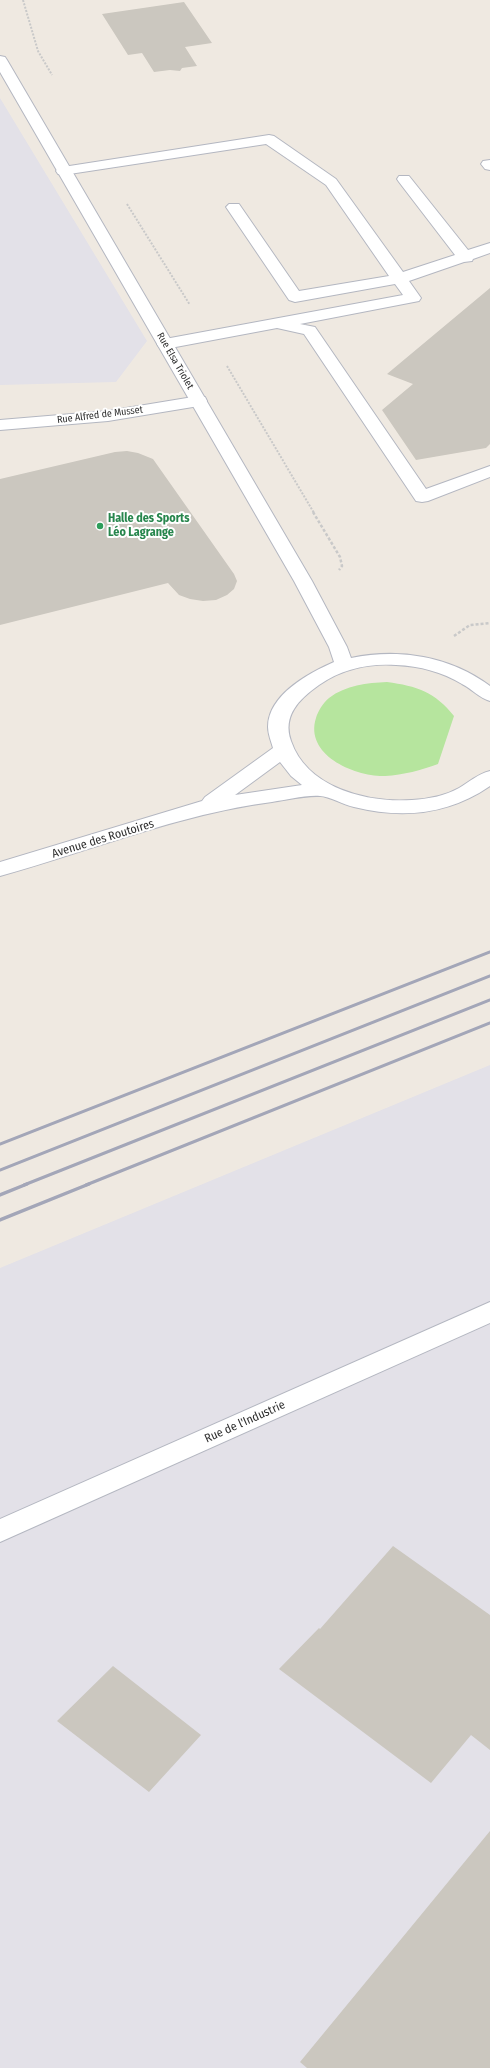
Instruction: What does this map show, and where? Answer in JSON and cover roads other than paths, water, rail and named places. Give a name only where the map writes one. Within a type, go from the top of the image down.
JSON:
[{"type":"street","name":"Rue Elsa Triolet","points":[[0,60],[303,581],[338,646],[344,664]]},
{"type":"street","points":[[64,171],[269,139],[331,182],[413,298],[165,344]]},
{"type":"street","points":[[404,179],[466,258]]},
{"type":"street","points":[[234,208],[294,297],[399,279],[466,258],[490,248]]},
{"type":"street","points":[[269,324],[309,330],[422,497],[490,471]]},
{"type":"street","name":"Rue Alfred de Musset","points":[[0,425],[108,416],[199,401]]},
{"type":"street","name":"Avenue des Routoires","points":[[487,689],[451,670],[416,661],[379,659],[344,664],[312,679],[288,699],[278,724],[282,751],[297,772],[321,789],[363,804],[412,807],[456,798],[490,777]]},
{"type":"street","name":"Avenue des Routoires","points":[[206,807],[282,751]]},
{"type":"street","name":"Avenue des Routoires","points":[[0,869],[206,807],[260,797],[321,789]]},
{"type":"street","name":"Rue de l'Industrie","points":[[0,1531],[490,1312]]},
{"type":"railway","points":[[0,1144],[490,952]]},
{"type":"railway","points":[[0,1170],[490,976]]},
{"type":"railway","points":[[24,1185],[490,1000]]},
{"type":"railway","points":[[86,1185],[490,1023]]},
{"type":"railway","points":[[0,1195],[27,1184]]},
{"type":"railway","points":[[0,1220],[89,1184]]},
{"type":"place","name":"Halle des Sports Léo Lagrange","points":[[100,526]]}]
